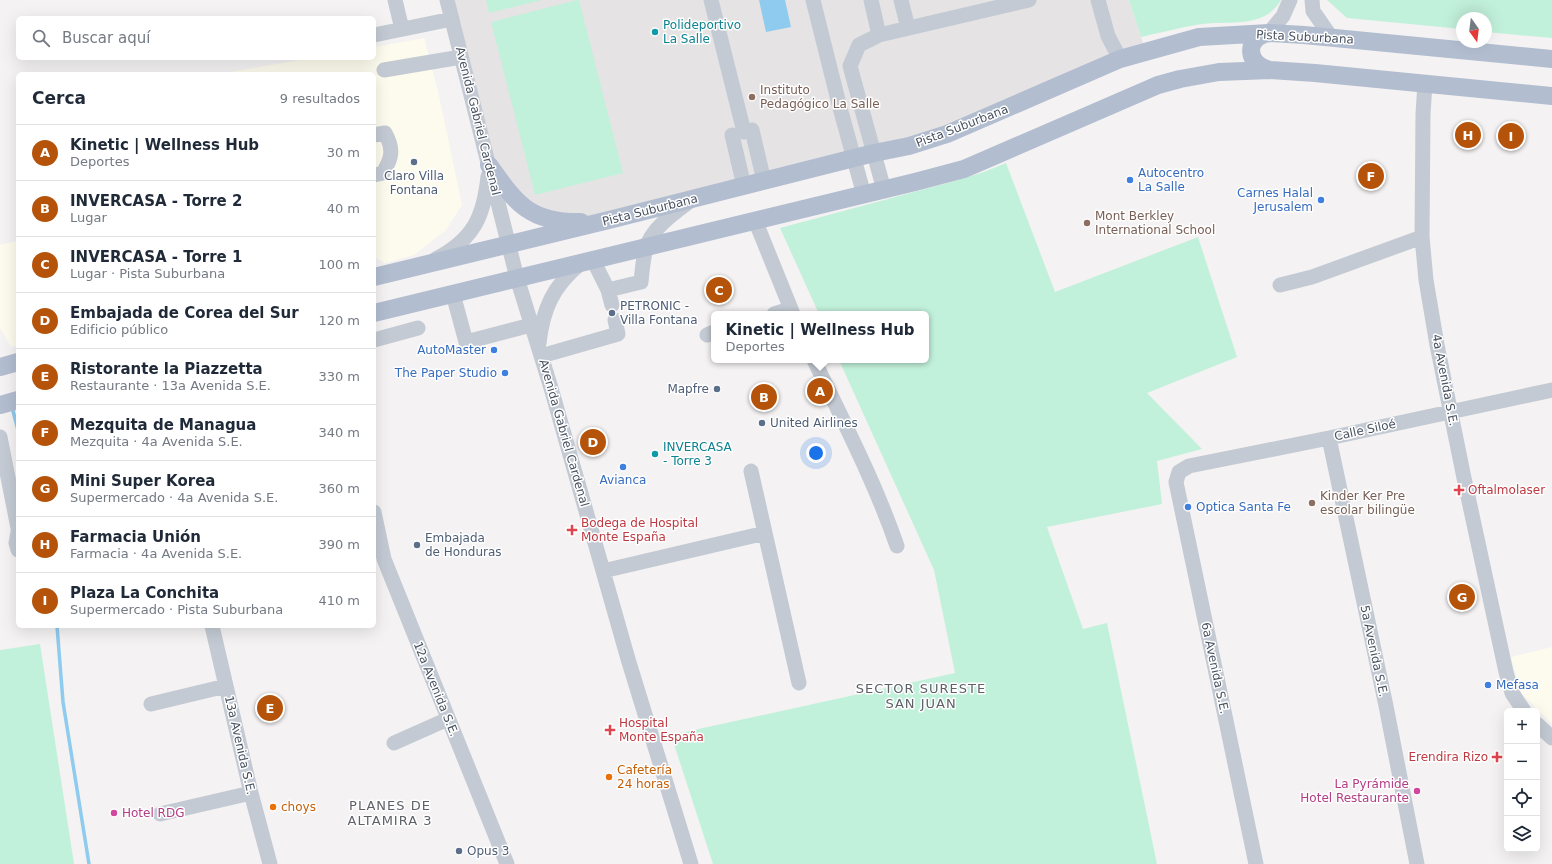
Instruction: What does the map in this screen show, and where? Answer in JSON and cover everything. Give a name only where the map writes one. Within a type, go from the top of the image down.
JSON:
[{"type":"main road","name":"Pista Suburbana","points":[[376,276],[508,245],[874,153],[909,146],[947,134],[1120,59],[1199,37],[1269,33],[1331,37],[1552,59]]},
{"type":"main road","points":[[1269,33],[1262,34],[1253,43],[1251,49],[1254,61],[1263,69],[1552,96]]},
{"type":"main road","points":[[376,313],[646,248],[754,220],[864,195],[964,169],[1158,85],[1180,79],[1219,72],[1270,70]]},
{"type":"main road","points":[[489,165],[515,200],[537,215],[566,221],[613,219]]},
{"type":"main road","points":[[0,367],[16,363]]},
{"type":"main road","points":[[0,405],[16,401]]},
{"type":"street","points":[[395,0],[402,29]]},
{"type":"street","name":"Avenida Gabriel Cardenal","points":[[447,0],[516,278],[551,388],[628,660],[691,864]]},
{"type":"street","points":[[711,0],[742,132],[764,181]]},
{"type":"street","points":[[813,0],[840,108],[864,195]]},
{"type":"street","points":[[871,0],[879,35]]},
{"type":"street","points":[[901,0],[908,28]]},
{"type":"street","points":[[884,190],[850,66],[858,45],[879,35],[1029,0]]},
{"type":"street","points":[[1098,0],[1108,36],[1120,59]]},
{"type":"street","points":[[1269,33],[1283,16],[1290,0]]},
{"type":"street","points":[[1312,0],[1313,10],[1331,37]]},
{"type":"street","points":[[376,35],[452,19]]},
{"type":"street","points":[[384,70],[461,57]]},
{"type":"street","points":[[831,70],[850,66]]},
{"type":"street","name":"4a Avenida S.E.","points":[[1425,83],[1423,114],[1422,237],[1426,280],[1464,478],[1506,672],[1512,693],[1522,708]]},
{"type":"street","points":[[742,132],[744,186]]},
{"type":"street","points":[[376,135],[385,133],[390,143],[391,160],[383,173],[376,175]]},
{"type":"street","points":[[423,265],[453,249],[471,233],[482,210],[489,165]]},
{"type":"street","points":[[608,290],[641,282],[646,248],[652,235],[675,212],[692,199]]},
{"type":"street","points":[[754,220],[792,311]]},
{"type":"street","points":[[1280,285],[1312,277],[1422,237]]},
{"type":"street","points":[[612,305],[608,290],[587,262],[560,282],[551,297],[542,324],[539,352],[618,334],[615,320]]},
{"type":"street","points":[[453,294],[466,342],[531,325]]},
{"type":"street","points":[[376,339],[418,328]]},
{"type":"street","points":[[815,363],[887,515],[898,546]]},
{"type":"street","name":"Calle Siloé","points":[[1178,472],[1189,466],[1329,438],[1552,390]]},
{"type":"street","points":[[0,437],[16,518]]},
{"type":"street","name":"5a Avenida S.E.","points":[[1329,438],[1386,706],[1417,864]]},
{"type":"street","points":[[751,471],[799,683]]},
{"type":"street","name":"6a Avenida S.E.","points":[[1178,472],[1176,482],[1256,864]]},
{"type":"street","name":"12a Avenida S.E.","points":[[376,531],[379,560],[448,719],[507,864]]},
{"type":"street","points":[[603,571],[765,533]]},
{"type":"street","name":"13a Avenida S.E.","points":[[212,628],[251,793],[270,864]]},
{"type":"street","points":[[151,704],[226,686]]},
{"type":"street","points":[[394,743],[448,719]]},
{"type":"street","points":[[1540,727],[1552,738]]},
{"type":"street","points":[[160,814],[251,793]]},
{"type":"shaded area","name":"Instituto Pedagógico La Salle","points":[[447,0],[1129,0],[1146,52],[947,134],[613,219],[546,218],[489,165]]},
{"type":"shaded area","name":"Claro Villa Fontana","points":[[424,38],[438,91],[462,205],[446,230],[414,255],[385,263],[376,258],[376,72],[231,72],[299,60],[376,60],[376,47]]},
{"type":"shaded area","points":[[16,241],[16,346],[11,347],[0,328],[0,245]]},
{"type":"shaded area","points":[[1552,647],[1552,724],[1540,712],[1540,708],[1536,708],[1521,693],[1511,657]]},
{"type":"green space","points":[[486,0],[542,0],[489,13]]},
{"type":"green space","points":[[579,0],[623,173],[535,195],[491,22]]},
{"type":"green space","points":[[1129,0],[1281,0],[1273,10],[1254,20],[1243,22],[1207,23],[1141,37]]},
{"type":"green space","points":[[1327,0],[1552,0],[1552,38],[1492,33],[1492,12],[1456,12],[1456,28],[1347,18]]},
{"type":"green space","points":[[1006,163],[1055,292],[1198,237],[1237,357],[1147,393],[1202,449],[1157,461],[1162,504],[1047,527],[1083,629],[1107,623],[1157,864],[713,864],[671,735],[955,673],[934,570],[840,363],[929,363],[929,311],[818,311],[780,228],[984,172]]},
{"type":"green space","points":[[40,644],[74,864],[0,864],[0,650]]},
{"type":"water","points":[[759,0],[785,0],[791,27],[766,32]]},
{"type":"waterway","points":[[13,411],[16,422]]},
{"type":"waterway","points":[[57,628],[63,702],[89,864]]},
{"type":"place","name":"Polideportivo La Salle","points":[[655,32]]},
{"type":"place","name":"Instituto Pedagógico La Salle","points":[[752,97]]},
{"type":"place","name":"Farmacia Unión","points":[[1468,135]]},
{"type":"place","name":"Plaza La Conchita","points":[[1511,136]]},
{"type":"place","name":"Claro Villa Fontana","points":[[414,162]]},
{"type":"place","name":"Mezquita de Managua","points":[[1371,176]]},
{"type":"place","name":"Autocentro La Salle","points":[[1130,180]]},
{"type":"place","name":"Carnes Halal Jerusalem","points":[[1321,200]]},
{"type":"place","name":"Mont Berkley International School","points":[[1087,223]]},
{"type":"place","name":"INVERCASA - Torre 1","points":[[719,290]]},
{"type":"place","name":"PETRONIC - Villa Fontana","points":[[612,313]]},
{"type":"place","name":"AutoMaster","points":[[494,350]]},
{"type":"place","name":"The Paper Studio","points":[[505,373]]},
{"type":"place","name":"Mapfre","points":[[717,389]]},
{"type":"place","name":"Kinetic | Wellness Hub","points":[[820,391]]},
{"type":"place","name":"INVERCASA - Torre 2","points":[[764,397]]},
{"type":"place","name":"United Airlines","points":[[762,423]]},
{"type":"place","name":"Embajada de Corea del Sur","points":[[593,442]]},
{"type":"place","name":"INVERCASA - Torre 3","points":[[655,454]]},
{"type":"place","name":"Avianca","points":[[623,467]]},
{"type":"place","name":"Oftalmolaser","points":[[1459,490]]},
{"type":"place","name":"Kinder Ker Pre escolar bilingüe","points":[[1312,503]]},
{"type":"place","name":"Optica Santa Fe","points":[[1188,507]]},
{"type":"place","name":"Bodega de Hospital Monte España","points":[[572,530]]},
{"type":"place","name":"Embajada de Honduras","points":[[417,545]]},
{"type":"place","name":"Mini Super Korea","points":[[1462,597]]},
{"type":"place","name":"Mefasa","points":[[1488,685]]},
{"type":"place","name":"Ristorante la Piazzetta","points":[[270,708]]},
{"type":"place","name":"Hospital Monte España","points":[[610,730]]},
{"type":"place","name":"Erendira Rizo","points":[[1497,757]]},
{"type":"place","name":"Cafetería 24 horas","points":[[609,777]]},
{"type":"place","name":"La Pyrámide Hotel Restaurante","points":[[1417,791]]},
{"type":"place","name":"choys","points":[[273,807]]},
{"type":"place","name":"Hotel RDG","points":[[114,813]]},
{"type":"place","name":"Opus 3","points":[[459,851]]},
{"type":"district","name":"SECTOR SURESTE SAN JUAN","points":[[921,696]]},
{"type":"district","name":"PLANES DE ALTAMIRA 3","points":[[390,812]]}]
